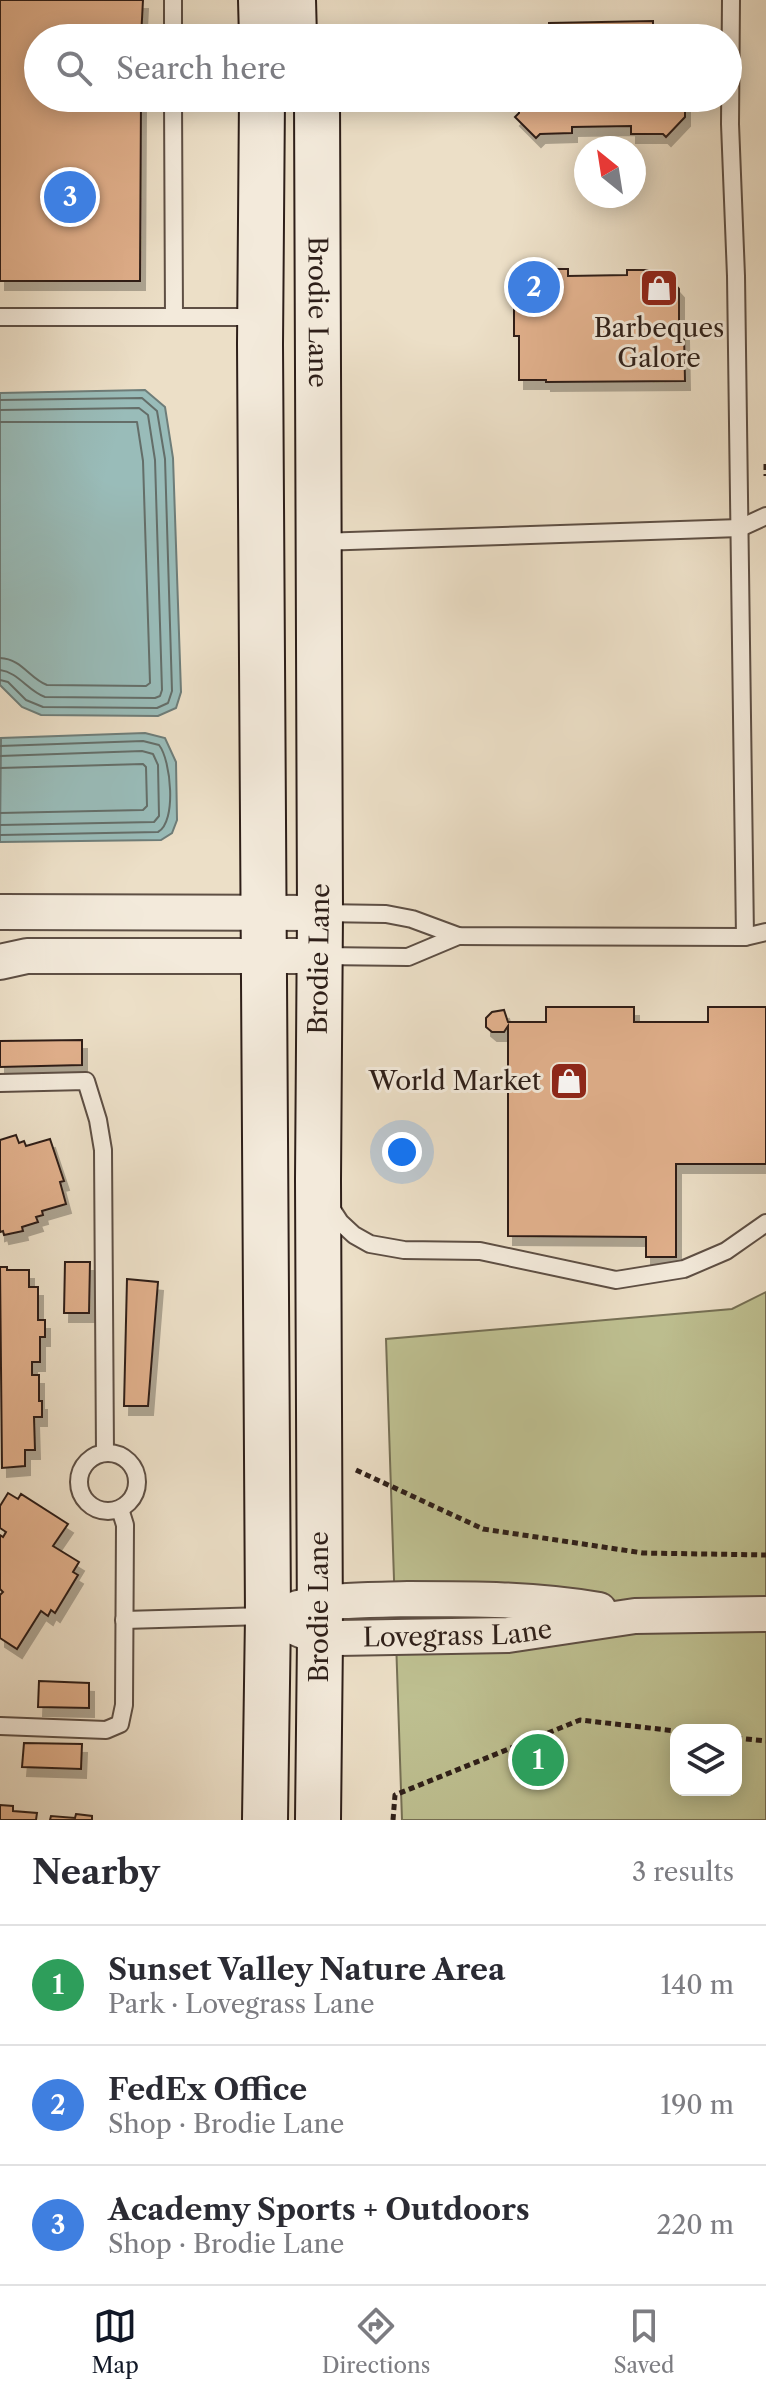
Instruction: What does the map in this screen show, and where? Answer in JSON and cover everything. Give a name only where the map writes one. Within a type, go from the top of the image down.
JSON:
[{"type":"main road","points":[[261,0],[262,24]]},
{"type":"main road","points":[[293,0],[294,24]]},
{"type":"main road","points":[[317,0],[317,24]]},
{"type":"main road","name":"Brodie Lane","points":[[262,112],[260,317],[268,1616],[265,1820]]},
{"type":"main road","name":"Brodie Lane","points":[[317,112],[320,913],[318,1820]]},
{"type":"street","points":[[0,912],[320,913]]},
{"type":"street","points":[[0,962],[27,956],[320,956]]},
{"type":"street","name":"Lovegrass Lane","points":[[268,1616],[320,1620],[508,1598],[635,1616],[766,1614]]},
{"type":"lane","points":[[173,0],[173,24]]},
{"type":"lane","points":[[731,0],[731,24]]},
{"type":"lane","points":[[173,112],[174,317]]},
{"type":"lane","points":[[730,112],[745,937]]},
{"type":"lane","points":[[0,317],[260,317]]},
{"type":"lane","points":[[319,542],[740,528],[766,516]]},
{"type":"lane","points":[[320,913],[386,914],[412,919],[458,936],[745,937],[766,932]]},
{"type":"lane","points":[[320,956],[408,957],[458,936]]},
{"type":"lane","points":[[0,1083],[86,1081],[98,1120],[103,1150],[105,1453]]},
{"type":"lane","points":[[318,1180],[340,1222],[370,1244],[404,1250],[480,1251],[616,1280],[684,1269],[726,1251],[766,1223]]},
{"type":"lane","points":[[105,1453],[126,1460],[137,1476],[134,1495],[120,1509],[102,1511],[93,1507],[81,1493],[79,1485],[84,1467],[90,1460],[105,1453]]},
{"type":"lane","points":[[0,1726],[106,1730],[120,1724],[124,1705],[125,1525],[120,1509]]},
{"type":"lane","points":[[124,1620],[268,1616]]},
{"type":"path","points":[[766,464],[766,476]]},
{"type":"path","points":[[350,1468],[483,1529],[643,1553],[766,1555]]},
{"type":"path","points":[[393,1820],[395,1795],[580,1720],[670,1730]]},
{"type":"path","points":[[742,1739],[766,1741]]},
{"type":"green space","points":[[766,1292],[766,1820],[402,1820],[386,1339],[732,1309]]},
{"type":"water","points":[[145,390],[165,407],[173,458],[181,692],[176,708],[158,716],[41,715],[22,707],[0,685],[0,393]]},
{"type":"water","points":[[145,733],[165,738],[176,762],[177,820],[172,833],[161,840],[0,842],[1,738]]},
{"type":"building","points":[[0,0],[143,0],[142,24],[24,24],[24,112],[141,112],[140,281],[0,281]]},
{"type":"building","points":[[653,21],[653,24],[549,23]]},
{"type":"building","points":[[685,112],[685,117],[666,137],[663,134],[631,134],[631,126],[572,127],[572,133],[540,134],[536,138],[515,117],[519,113]]},
{"type":"building","points":[[530,267],[568,269],[568,276],[627,275],[627,270],[662,270],[679,289],[679,332],[684,332],[685,381],[519,380],[519,336],[514,336],[514,291],[509,286]]},
{"type":"building","points":[[546,1007],[634,1007],[634,1022],[708,1022],[708,1007],[766,1007],[766,1164],[676,1164],[676,1257],[646,1257],[646,1237],[508,1236],[508,1026],[504,1032],[492,1032],[486,1027],[486,1018],[492,1012],[504,1010],[508,1022],[546,1022]]},
{"type":"building","points":[[82,1040],[82,1065],[0,1067],[0,1041]]},
{"type":"building","points":[[16,1135],[19,1143],[24,1141],[26,1146],[50,1139],[64,1181],[60,1182],[66,1204],[42,1211],[43,1215],[36,1217],[38,1222],[22,1227],[23,1231],[4,1235],[3,1231],[0,1232],[0,1140]]},
{"type":"building","points":[[65,1262],[90,1262],[89,1313],[64,1313]]},
{"type":"building","points":[[0,1267],[29,1270],[29,1287],[38,1287],[38,1320],[45,1320],[45,1337],[40,1337],[40,1362],[32,1362],[32,1375],[39,1375],[39,1401],[42,1401],[42,1417],[34,1417],[35,1450],[25,1450],[25,1466],[2,1468]]},
{"type":"building","points":[[127,1279],[158,1282],[148,1406],[124,1406]]},
{"type":"building","points":[[8,1493],[18,1499],[21,1494],[68,1524],[53,1546],[79,1562],[73,1572],[78,1575],[55,1613],[51,1610],[48,1616],[41,1611],[17,1649],[0,1638],[0,1595],[3,1592],[0,1589],[0,1535],[3,1537],[6,1532],[0,1528],[0,1506]]},
{"type":"building","points":[[39,1681],[89,1683],[89,1708],[38,1707]]},
{"type":"building","points":[[24,1743],[82,1744],[81,1769],[22,1767]]},
{"type":"building","points":[[0,1805],[13,1806],[13,1811],[37,1813],[36,1820],[0,1820]]},
{"type":"building","points":[[76,1814],[92,1816],[92,1820],[50,1820],[51,1816],[75,1818]]},
{"type":"place","name":"Academy Sports + Outdoors","points":[[70,197]]},
{"type":"place","name":"FedEx Office","points":[[534,287]]},
{"type":"place","name":"Barbeques Galore","points":[[659,288]]},
{"type":"place","name":"World Market","points":[[569,1081]]},
{"type":"place","name":"Sunset Valley Nature Area","points":[[538,1760]]}]
